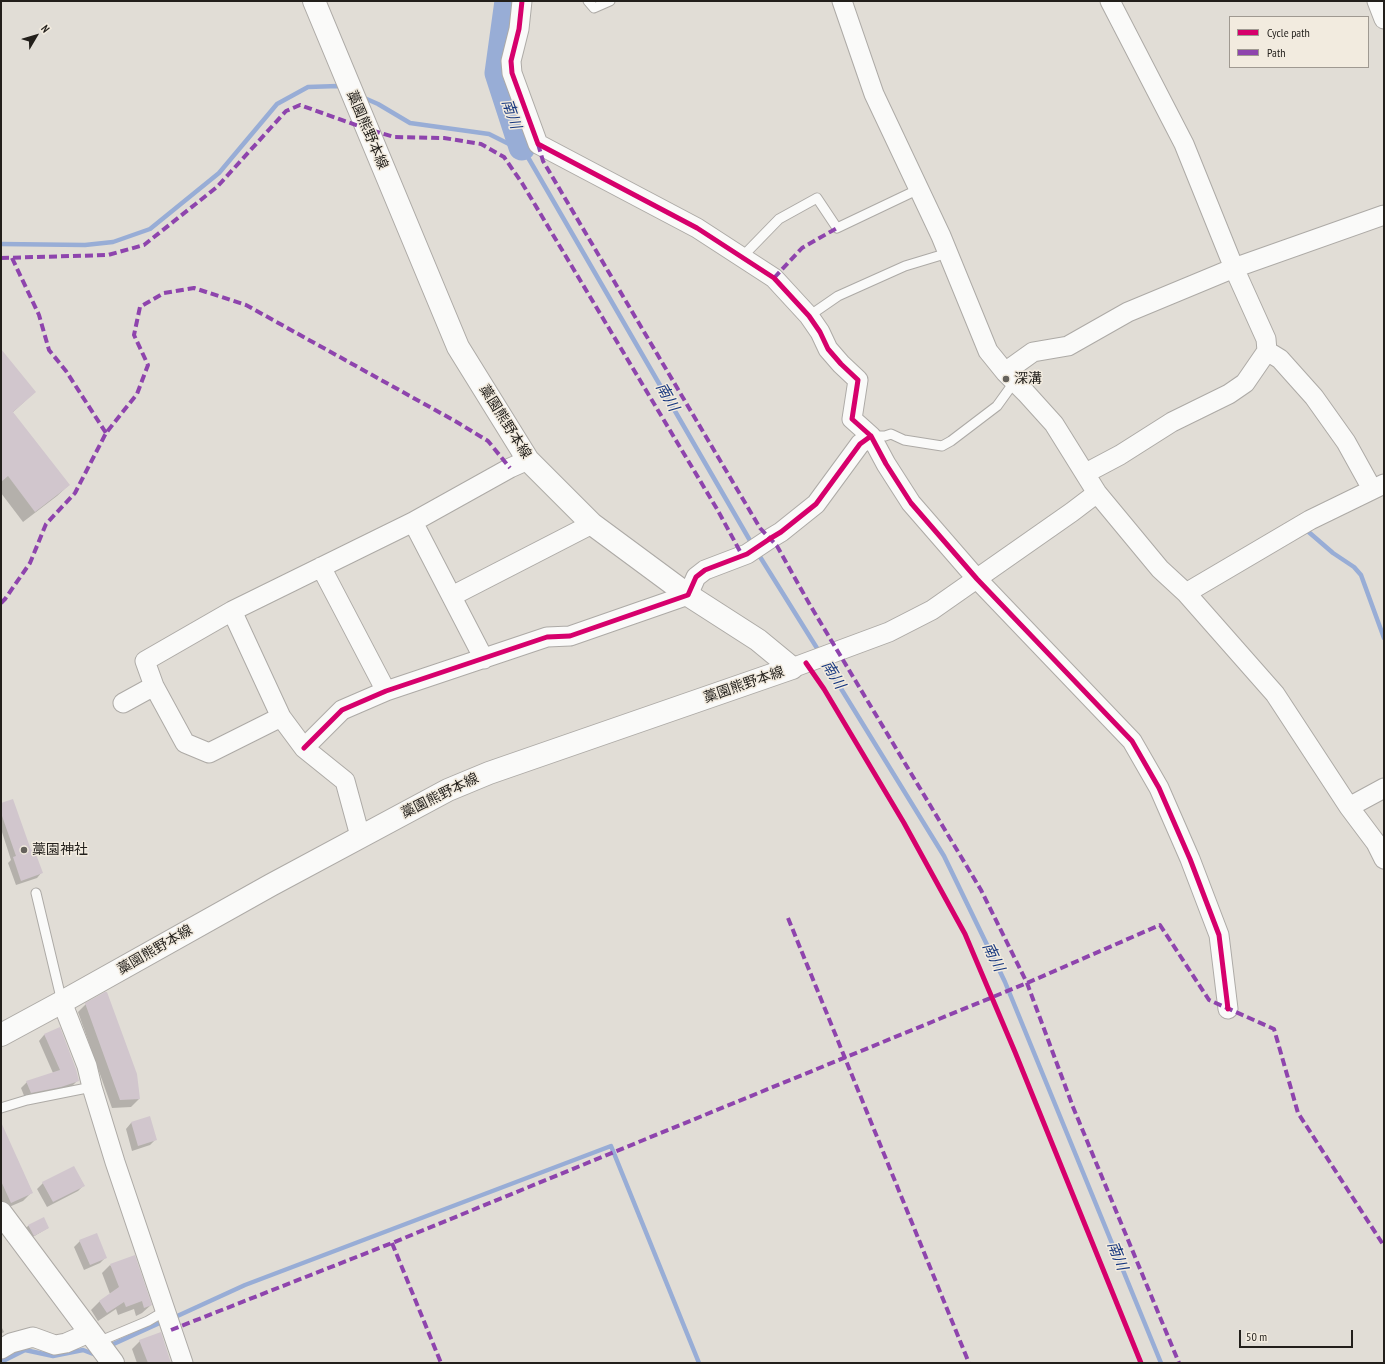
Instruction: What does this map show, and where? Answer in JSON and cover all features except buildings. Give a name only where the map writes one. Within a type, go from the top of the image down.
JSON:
[{"type":"main road","name":"藁園熊野本線","points":[[314,1],[458,347],[528,460],[592,524],[688,595],[758,640],[802,665]]},
{"type":"main road","name":"藁園熊野本線","points":[[1,1034],[62,1002],[257,892],[448,790],[489,773],[802,665]]},
{"type":"main road","points":[[1,1213],[113,1363]]},
{"type":"street","points":[[522,1],[519,29],[511,61],[512,73],[538,144],[697,228],[774,278],[809,316],[820,332],[828,349],[858,380],[852,419],[871,436],[886,464],[911,503],[977,579],[1132,742],[1159,788],[1190,859],[1219,935],[1228,1009]]},
{"type":"street","points":[[842,1],[874,94],[948,253],[988,351],[1054,424],[1086,473],[1097,493],[1160,569],[1186,593],[1275,694],[1349,807],[1376,843],[1384,859]]},
{"type":"street","points":[[1086,473],[1120,456],[1172,422],[1229,394],[1245,383],[1267,351],[1266,339],[1234,268],[1184,144],[1110,1]]},
{"type":"street","points":[[1377,1],[1384,19]]},
{"type":"street","points":[[1010,376],[1033,352],[1068,346],[1128,312],[1234,268],[1384,214]]},
{"type":"street","points":[[1186,593],[1310,520],[1378,486],[1314,397],[1280,359],[1267,351]]},
{"type":"street","points":[[304,748],[342,710],[386,691],[548,637],[570,636],[688,595],[696,577],[705,570],[747,554],[781,532],[816,504],[860,444],[871,436]]},
{"type":"street","points":[[281,717],[209,753],[185,743],[154,686],[144,662],[232,611],[412,522],[510,468],[528,460]]},
{"type":"street","points":[[802,665],[889,632],[932,610],[1097,493]]},
{"type":"street","points":[[412,522],[484,659]]},
{"type":"street","points":[[452,596],[592,524]]},
{"type":"street","points":[[321,567],[386,691]]},
{"type":"street","points":[[232,611],[281,717],[304,748],[345,782],[360,836]]},
{"type":"street","points":[[122,703],[154,686]]},
{"type":"street","points":[[1349,807],[1384,788]]},
{"type":"street","points":[[62,1002],[87,1066],[92,1087],[164,1311],[183,1363]]},
{"type":"street","points":[[1,1349],[10,1343],[33,1337],[55,1345],[94,1337]]},
{"type":"lane","points":[[588,1],[594,8],[610,1]]},
{"type":"lane","points":[[742,257],[779,219],[817,198],[837,228],[919,189]]},
{"type":"lane","points":[[809,316],[838,296],[905,266],[948,253]]},
{"type":"lane","points":[[871,436],[885,436],[892,434],[904,440],[942,446],[951,441],[997,406],[1010,376]]},
{"type":"lane","points":[[36,893],[62,1002]]},
{"type":"lane","points":[[1,1108],[26,1100],[92,1087]]},
{"type":"lane","points":[[94,1337],[148,1321],[164,1311]]},
{"type":"waterway","name":"南川","points":[[508,1],[498,73],[522,147]]},
{"type":"waterway","points":[[1,244],[85,245],[113,242],[150,229],[219,173],[277,104],[308,87],[338,86],[342,88]]},
{"type":"waterway","name":"南川","points":[[362,97],[378,104],[410,123],[489,134],[515,147],[522,147],[752,544]]},
{"type":"waterway","points":[[1304,528],[1333,553],[1354,567],[1361,575],[1384,638]]},
{"type":"waterway","name":"南川","points":[[757,552],[820,653]]},
{"type":"waterway","name":"南川","points":[[824,661],[944,856],[1005,982],[1161,1363]]},
{"type":"waterway","points":[[173,1318],[245,1285],[611,1146],[699,1363]]},
{"type":"waterway","points":[[107,1347],[164,1321]]},
{"type":"waterway","points":[[1,1362],[25,1350],[53,1356],[83,1350],[96,1355]]},
{"type":"marked path","points":[[1,258],[108,255],[144,245],[217,187],[286,111],[300,105],[394,137],[444,138],[481,144],[504,157],[522,183],[717,509],[742,555]]},
{"type":"marked path","points":[[538,144],[543,161],[760,528],[777,546],[810,605],[981,890],[1027,983],[1073,1107],[1179,1363]]},
{"type":"marked path","points":[[774,278],[802,248],[837,228]]},
{"type":"marked path","points":[[12,258],[39,315],[49,350],[66,371],[106,433]]},
{"type":"marked path","points":[[1,603],[30,563],[46,524],[75,493],[106,433],[137,394],[148,365],[134,335],[140,307],[164,293],[194,288],[246,305],[455,421],[488,441],[510,468]]},
{"type":"marked path","points":[[788,918],[969,1363]]},
{"type":"marked path","points":[[171,1330],[392,1243],[1027,983],[1160,925],[1209,1000],[1274,1029],[1298,1113],[1384,1246]]},
{"type":"marked path","points":[[392,1243],[441,1363]]},
{"type":"cycle path","points":[[522,1],[519,29],[511,61],[512,73],[538,144],[697,228],[774,278],[809,316],[820,332],[828,349],[858,380],[852,419],[871,436],[886,464],[911,503],[977,579],[1132,741],[1159,788],[1190,859],[1219,935],[1228,1009]]},
{"type":"cycle path","points":[[304,748],[342,710],[386,691],[547,637],[570,636],[688,595],[696,577],[705,570],[747,554],[781,532],[816,504],[860,444],[871,436]]},
{"type":"cycle path","points":[[806,663],[824,689],[904,823],[965,934],[1015,1052],[1141,1363]]},
{"type":"place","name":"深溝","points":[[1006,379]]},
{"type":"place","name":"藁園神社","points":[[24,850]]}]
